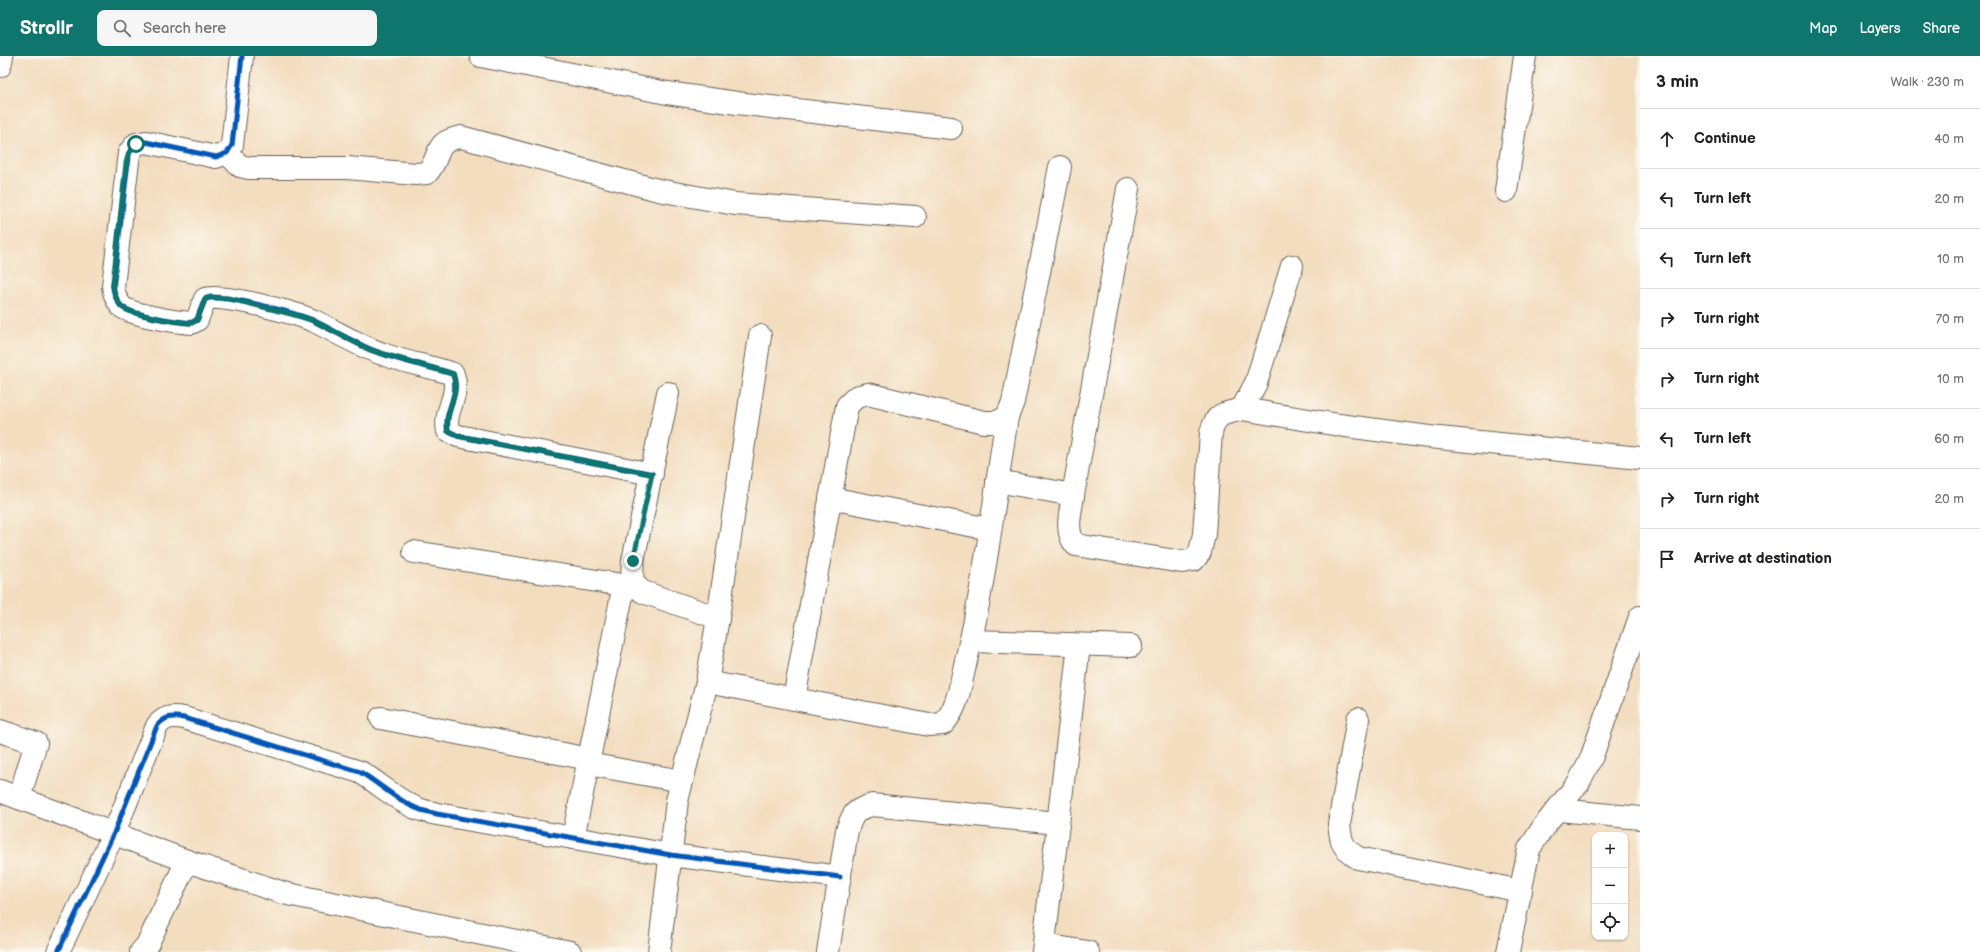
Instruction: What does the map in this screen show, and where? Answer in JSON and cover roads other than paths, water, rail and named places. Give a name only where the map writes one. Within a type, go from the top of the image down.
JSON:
[{"type":"street","points":[[0,64],[2,56]]},
{"type":"street","points":[[242,56],[232,145],[227,153],[216,157],[146,142],[136,144],[129,153],[113,286],[115,299],[122,308],[133,312],[191,323],[197,320],[205,299],[211,297],[227,298],[306,318],[370,350],[453,374],[456,383],[456,392],[446,420],[448,431],[458,436],[652,474]]},
{"type":"street","points":[[481,56],[667,93],[737,103],[951,128]]},
{"type":"street","points":[[1506,192],[1525,56]]},
{"type":"street","points":[[227,153],[240,166],[249,168],[347,168],[416,174],[427,173],[434,165],[442,143],[450,139],[461,137],[658,190],[708,200],[735,204],[914,217]]},
{"type":"street","points":[[707,682],[929,725],[944,724],[952,715],[971,641],[1007,417],[1013,402],[1060,167]]},
{"type":"street","points":[[1128,189],[1073,495],[1069,526],[1071,539],[1076,545],[1182,562],[1194,560],[1200,552],[1204,534],[1211,433],[1214,422],[1220,414],[1242,409],[1339,426],[1640,458]]},
{"type":"street","points":[[1242,409],[1256,383],[1292,266]]},
{"type":"street","points":[[658,952],[677,801],[707,682],[760,336]]},
{"type":"street","points":[[573,838],[588,762],[632,578],[633,561],[668,393]]},
{"type":"street","points":[[794,699],[847,406],[856,397],[868,394],[984,422],[997,422],[1007,417]]},
{"type":"street","points":[[997,481],[1073,495]]},
{"type":"street","points":[[830,498],[990,529]]},
{"type":"street","points":[[414,552],[630,586],[718,618]]},
{"type":"street","points":[[1508,952],[1530,849],[1544,826],[1559,810],[1579,782],[1592,756],[1640,617]]},
{"type":"street","points":[[971,641],[1131,646]]},
{"type":"street","points":[[1079,645],[1043,949],[1088,952]]},
{"type":"street","points":[[58,952],[114,833],[157,726],[162,719],[172,716],[184,718],[360,772],[379,783],[397,798],[416,808],[437,814],[671,855],[840,877]]},
{"type":"street","points":[[381,718],[682,781]]},
{"type":"street","points":[[1358,719],[1339,824],[1341,842],[1348,852],[1358,858],[1521,891]]},
{"type":"street","points":[[0,731],[36,743],[9,794],[187,861],[283,893],[570,952]]},
{"type":"street","points":[[828,952],[847,830],[852,815],[860,808],[872,805],[1058,823]]},
{"type":"street","points":[[1559,810],[1640,818]]},
{"type":"street","points":[[142,952],[147,945],[187,861]]}]
